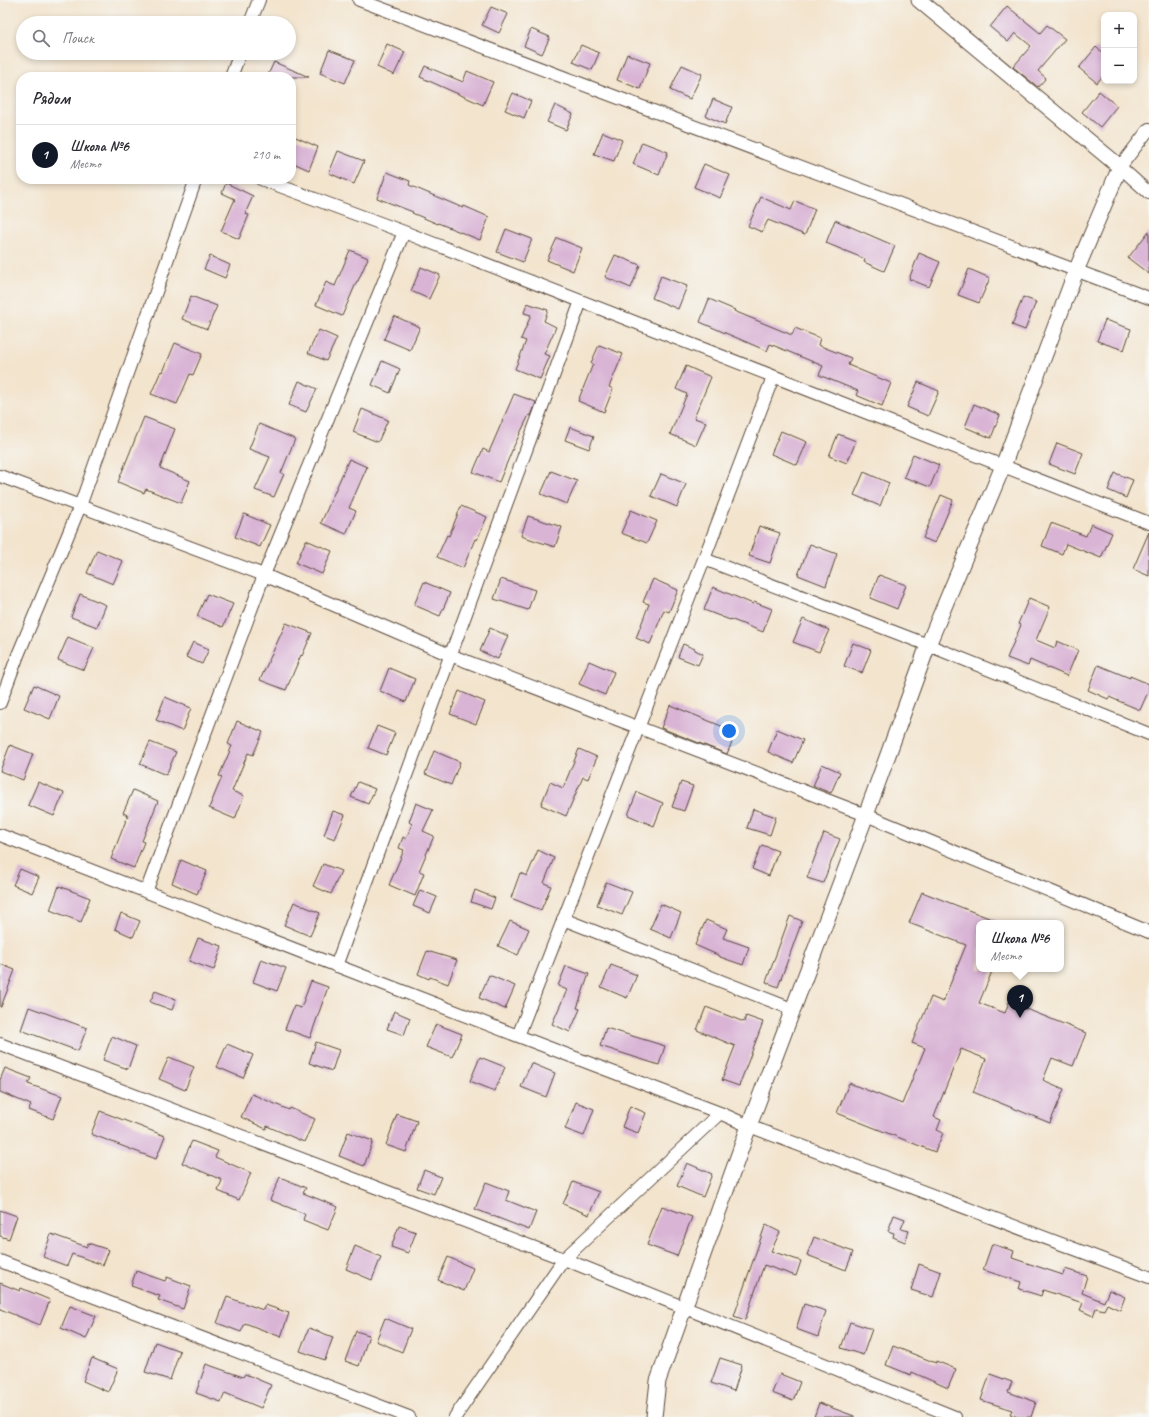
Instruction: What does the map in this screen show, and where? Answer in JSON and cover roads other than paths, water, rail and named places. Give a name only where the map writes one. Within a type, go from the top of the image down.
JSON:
[{"type":"street","points":[[253,16],[259,0]]},
{"type":"street","points":[[359,0],[1149,298]]},
{"type":"street","points":[[919,0],[1120,167],[1149,193]]},
{"type":"street","points":[[234,72],[238,60]]},
{"type":"street","points":[[654,1417],[658,1381],[749,1126],[928,645],[1003,466],[1076,271],[1120,167],[1149,129]]},
{"type":"street","points":[[0,703],[18,655],[80,506],[194,184]]},
{"type":"street","points":[[274,184],[404,232],[1149,523]]},
{"type":"street","points":[[146,892],[264,575],[404,232]]},
{"type":"street","points":[[336,966],[581,301]]},
{"type":"street","points":[[518,1036],[704,559],[773,377]]},
{"type":"street","points":[[0,476],[264,575],[450,656],[866,815],[1149,932]]},
{"type":"street","points":[[704,559],[928,645],[1149,734]]},
{"type":"street","points":[[0,835],[720,1113],[749,1126],[1149,1277]]},
{"type":"street","points":[[563,920],[792,1009]]},
{"type":"street","points":[[0,1044],[564,1259],[955,1417]]},
{"type":"street","points":[[455,1417],[564,1259],[720,1113]]},
{"type":"street","points":[[0,1261],[409,1417]]},
{"type":"place","name":"Школа №6","points":[[1020,1018]]}]
